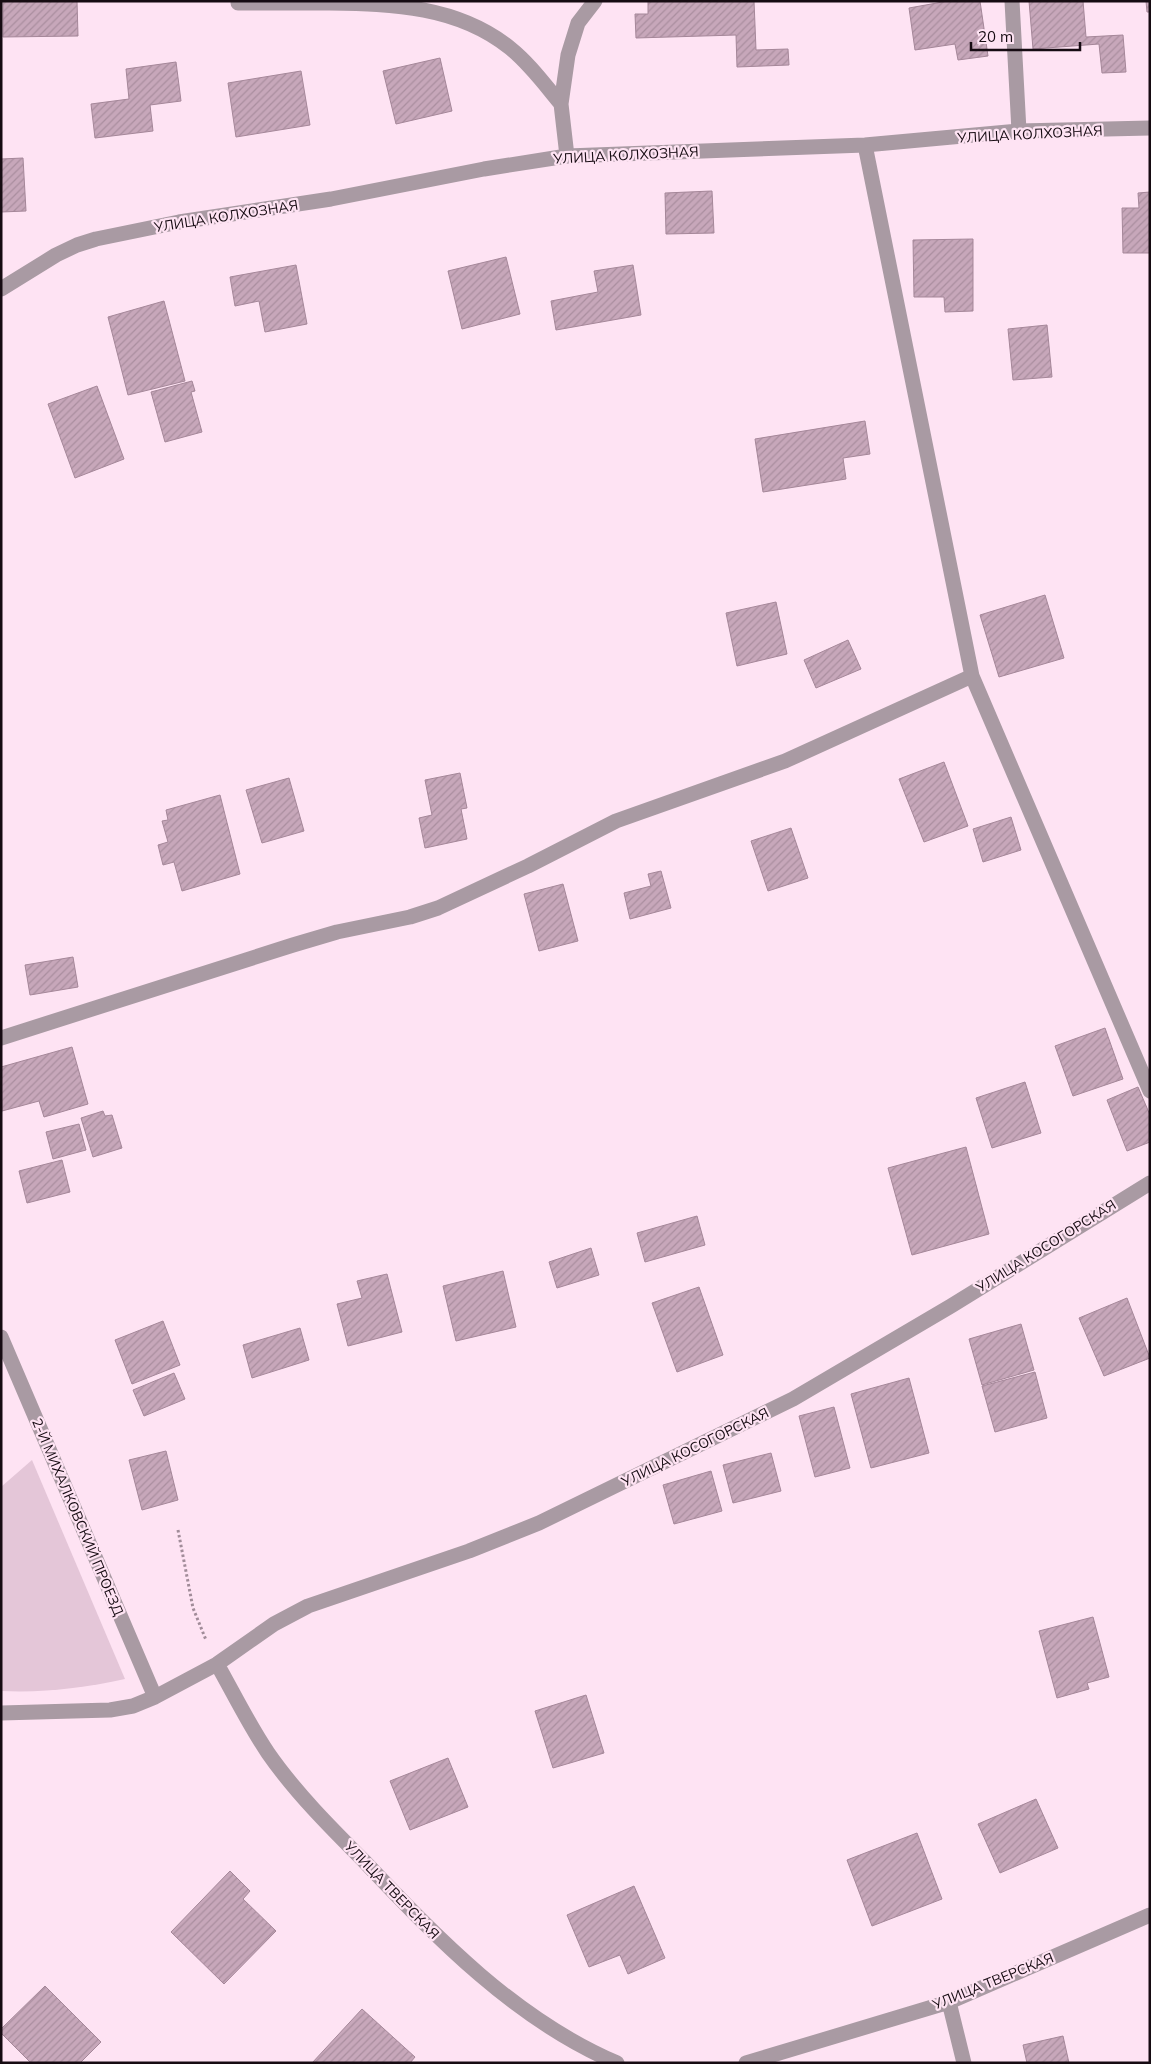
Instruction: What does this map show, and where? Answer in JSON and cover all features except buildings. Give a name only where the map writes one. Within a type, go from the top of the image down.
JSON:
[{"type":"street","points":[[567,156],[561,104],[568,55],[574,32],[594,1]]},
{"type":"street","points":[[1012,1],[1020,132]]},
{"type":"street","points":[[238,3],[376,4],[424,9],[455,17],[470,23],[510,48],[531,67],[561,104]]},
{"type":"street","name":"УЛИЦА КОЛХОЗНАЯ","points":[[1,289],[61,252],[96,239],[179,222],[331,199],[484,169],[567,156],[865,145],[1020,132],[1150,128]]},
{"type":"street","points":[[865,145],[972,676],[1150,1091]]},
{"type":"street","points":[[1,1038],[293,944],[337,932],[410,917],[438,908],[528,866],[616,820],[785,761],[972,676]]},
{"type":"street","name":"УЛИЦА КОСОГОРСКАЯ","points":[[1,1713],[110,1710],[132,1706],[155,1697],[217,1664],[274,1624],[308,1606],[503,1539],[539,1524],[793,1399],[951,1306],[1150,1182]]},
{"type":"street","name":"2-Й МИХАЛКОВСКИЙ ПРОЕЗД","points":[[1,1337],[155,1697]]},
{"type":"street","name":"УЛИЦА ТВЕРСКАЯ","points":[[217,1664],[268,1753],[331,1827],[420,1920],[474,1969],[532,2015],[579,2045],[618,2063]]},
{"type":"street","name":"УЛИЦА ТВЕРСКАЯ","points":[[746,2063],[949,2002],[1150,1915]]},
{"type":"street","points":[[949,2002],[964,2063]]},
{"type":"path","points":[[178,1530],[192,1608],[217,1664]]},
{"type":"shaded area","points":[[32,1460],[125,1679],[64,1689],[1,1691],[1,1487]]}]
